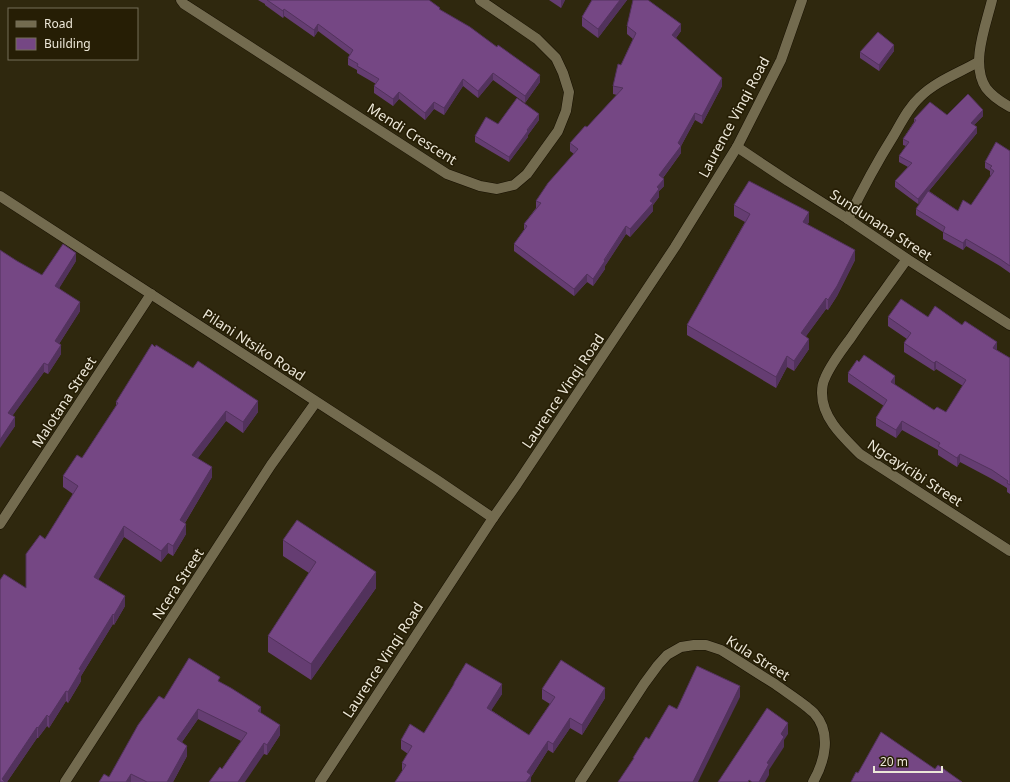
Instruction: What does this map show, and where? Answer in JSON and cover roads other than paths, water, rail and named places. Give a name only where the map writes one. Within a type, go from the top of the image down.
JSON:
[{"type":"street","name":"Mendi Crescent","points":[[181,0],[184,4],[447,174],[480,186],[497,189],[514,184],[532,168],[558,131],[566,111],[569,92],[556,58],[537,39],[480,0]]},
{"type":"street","name":"Laurence Vinqi Road","points":[[320,782],[493,518],[675,247],[737,147],[781,60],[802,0]]},
{"type":"street","points":[[992,0],[978,62],[980,74],[986,88],[996,98],[1010,107]]},
{"type":"street","points":[[848,219],[859,196],[909,110],[920,97],[935,85],[978,62]]},
{"type":"street","name":"Sundunana Street","points":[[737,147],[1010,325]]},
{"type":"street","name":"Pilani Ntsiko Road","points":[[0,196],[493,518]]},
{"type":"street","name":"Ngcayicibi Street","points":[[908,259],[829,369],[824,380],[822,394],[826,410],[834,426],[844,439],[860,454],[1010,551]]},
{"type":"street","name":"Malotana Street","points":[[0,524],[151,294]]},
{"type":"street","name":"Ncera Street","points":[[64,782],[271,465],[316,402]]},
{"type":"street","name":"Kula Street","points":[[580,782],[644,684],[667,655],[681,647],[706,645],[720,650],[798,700],[814,713],[821,725],[825,748],[820,770],[813,782]]}]
